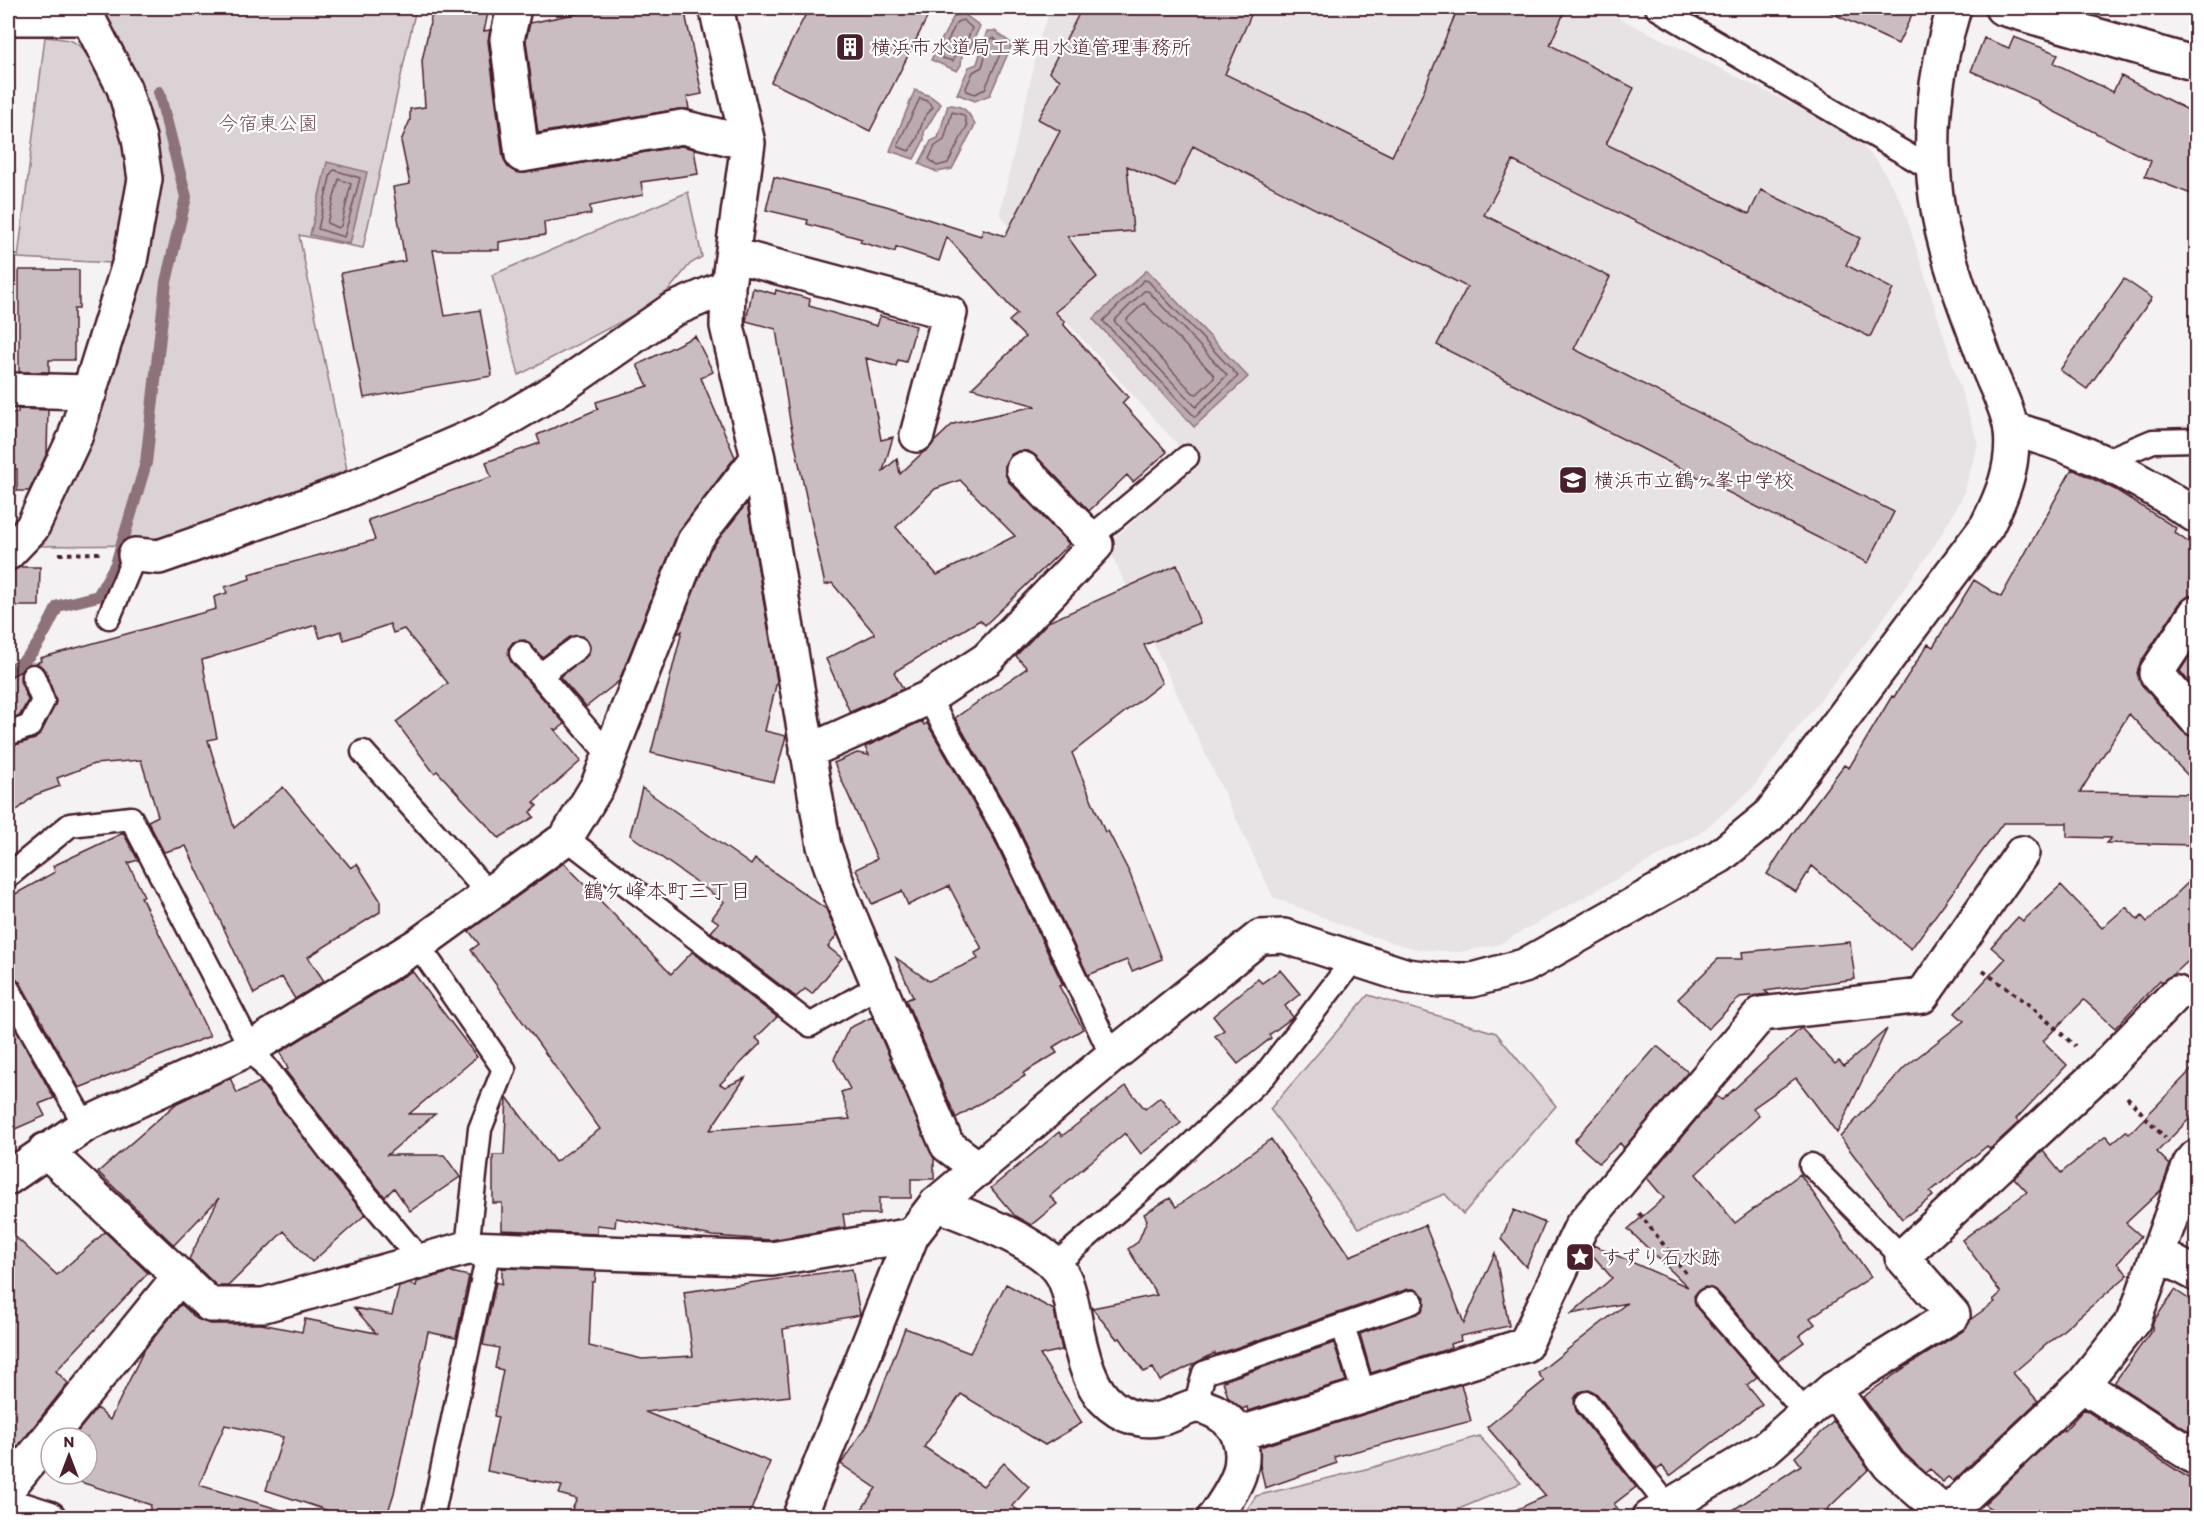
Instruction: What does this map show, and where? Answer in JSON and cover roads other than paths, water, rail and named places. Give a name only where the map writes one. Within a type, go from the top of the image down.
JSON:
[{"type":"street","points":[[514,8],[507,39],[522,155],[682,127],[748,143]]},
{"type":"street","points":[[716,8],[748,143],[728,286],[727,326],[758,458],[824,846],[844,903],[878,986],[947,1145],[979,1169]]},
{"type":"street","points":[[799,1518],[912,1234],[936,1204],[1112,1056],[1260,937],[1284,936],[1407,975],[1441,980],[1472,980],[1524,966],[1720,855],[1769,816],[1987,526],[2005,488],[2011,459],[2011,429],[1952,268],[1939,214],[1935,171],[1934,107],[1941,49],[1954,8]]},
{"type":"street","points":[[2002,8],[2196,64]]},
{"type":"street","points":[[8,18],[88,18],[124,88],[140,138],[145,179],[130,261],[75,437],[32,528],[8,553]]},
{"type":"street","points":[[733,255],[950,313],[917,435]]},
{"type":"street","points":[[135,555],[159,556],[328,498],[492,428],[558,389],[672,310],[728,286]]},
{"type":"street","points":[[8,390],[90,392]]},
{"type":"street","points":[[2011,429],[2052,440],[2105,461],[2145,482],[2196,516]]},
{"type":"street","points":[[8,1178],[45,1150],[85,1125],[250,1048],[418,945],[566,838],[597,785],[694,541],[758,458]]},
{"type":"street","points":[[807,752],[928,698],[987,659],[1023,624],[1096,545],[1023,469]]},
{"type":"street","points":[[2196,613],[2156,673],[2196,720]]},
{"type":"street","points":[[1238,1434],[1525,1345],[1581,1227],[1761,1014],[1922,996],[2022,853]]},
{"type":"street","points":[[1658,1512],[1766,1448],[1833,1389],[1953,1314],[1902,1257],[2101,1071],[2176,993]]},
{"type":"street","points":[[45,1150],[210,1305],[264,1305],[421,1261],[478,1249],[772,1259],[912,1234]]},
{"type":"street","points":[[1833,1389],[1889,1465],[1954,1514],[2082,1385],[2134,1320],[2190,1164],[2196,1157]]},
{"type":"street","points":[[936,1204],[987,1223],[1046,1256],[1055,1265],[1064,1278],[1086,1364],[1102,1397],[1120,1414],[1142,1420],[1164,1418],[1195,1406],[1224,1416],[1238,1434],[1244,1461],[1235,1486],[1214,1518]]},
{"type":"street","points":[[2158,1254],[2196,1274]]},
{"type":"street","points":[[8,1488],[179,1277]]},
{"type":"street","points":[[2082,1385],[2196,1458]]},
{"type":"street","points":[[8,1505],[49,1518]]},
{"type":"lane","points":[[1657,8],[1935,171]]},
{"type":"lane","points":[[2105,461],[2153,441],[2196,440]]},
{"type":"lane","points":[[1090,538],[1188,457]]},
{"type":"lane","points":[[109,618],[135,555]]},
{"type":"lane","points":[[540,675],[577,648]]},
{"type":"lane","points":[[521,653],[609,755]]},
{"type":"lane","points":[[8,734],[30,726],[44,701],[33,676]]},
{"type":"lane","points":[[928,698],[1006,833],[1112,1056]]},
{"type":"lane","points":[[363,752],[489,894]]},
{"type":"lane","points":[[8,876],[70,825],[131,818],[250,1048],[336,1159],[421,1261]]},
{"type":"lane","points":[[566,838],[810,1025],[878,986]]},
{"type":"lane","points":[[418,945],[504,1069],[480,1129],[478,1249],[432,1518]]},
{"type":"lane","points":[[1055,1265],[1164,1170],[1264,1077],[1355,958]]},
{"type":"lane","points":[[8,989],[85,1125]]},
{"type":"lane","points":[[1811,1165],[1902,1257]]},
{"type":"lane","points":[[1707,1300],[1806,1413]]},
{"type":"lane","points":[[1195,1406],[1204,1373],[1412,1302]]},
{"type":"lane","points":[[1343,1326],[1365,1395]]},
{"type":"lane","points":[[1587,1403],[1658,1512]]},
{"type":"water","points":[[964,14],[980,26],[970,48],[963,48],[961,65],[957,71],[931,60],[954,16]]},
{"type":"water","points":[[987,31],[995,31],[1012,44],[990,95],[975,101],[957,94],[969,67],[977,64]]},
{"type":"water","points":[[915,90],[930,96],[941,104],[924,132],[924,140],[914,159],[890,151]]},
{"type":"water","points":[[948,105],[958,106],[965,110],[975,125],[952,169],[937,172],[919,164],[931,141],[938,138]]},
{"type":"water","points":[[327,162],[367,172],[350,244],[310,235]]},
{"type":"water","points":[[1147,270],[1248,377],[1194,427],[1093,319]]},
{"type":"waterway","points":[[8,671],[25,660],[32,652],[58,606],[98,596],[116,564],[146,463],[166,282],[186,197],[159,92]]},
{"type":"place","name":"横浜市水道局工業用水道管理事務所","points":[[850,47]]},
{"type":"place","name":"横浜市立鶴ヶ峯中学校","points":[[1573,480]]},
{"type":"place","name":"すずり石水跡","points":[[1580,1257]]},
{"type":"district","name":"鶴ケ峰本町三丁目","points":[[667,890]]},
{"type":"park label","name":"今宿東公園","points":[[268,123]]}]
